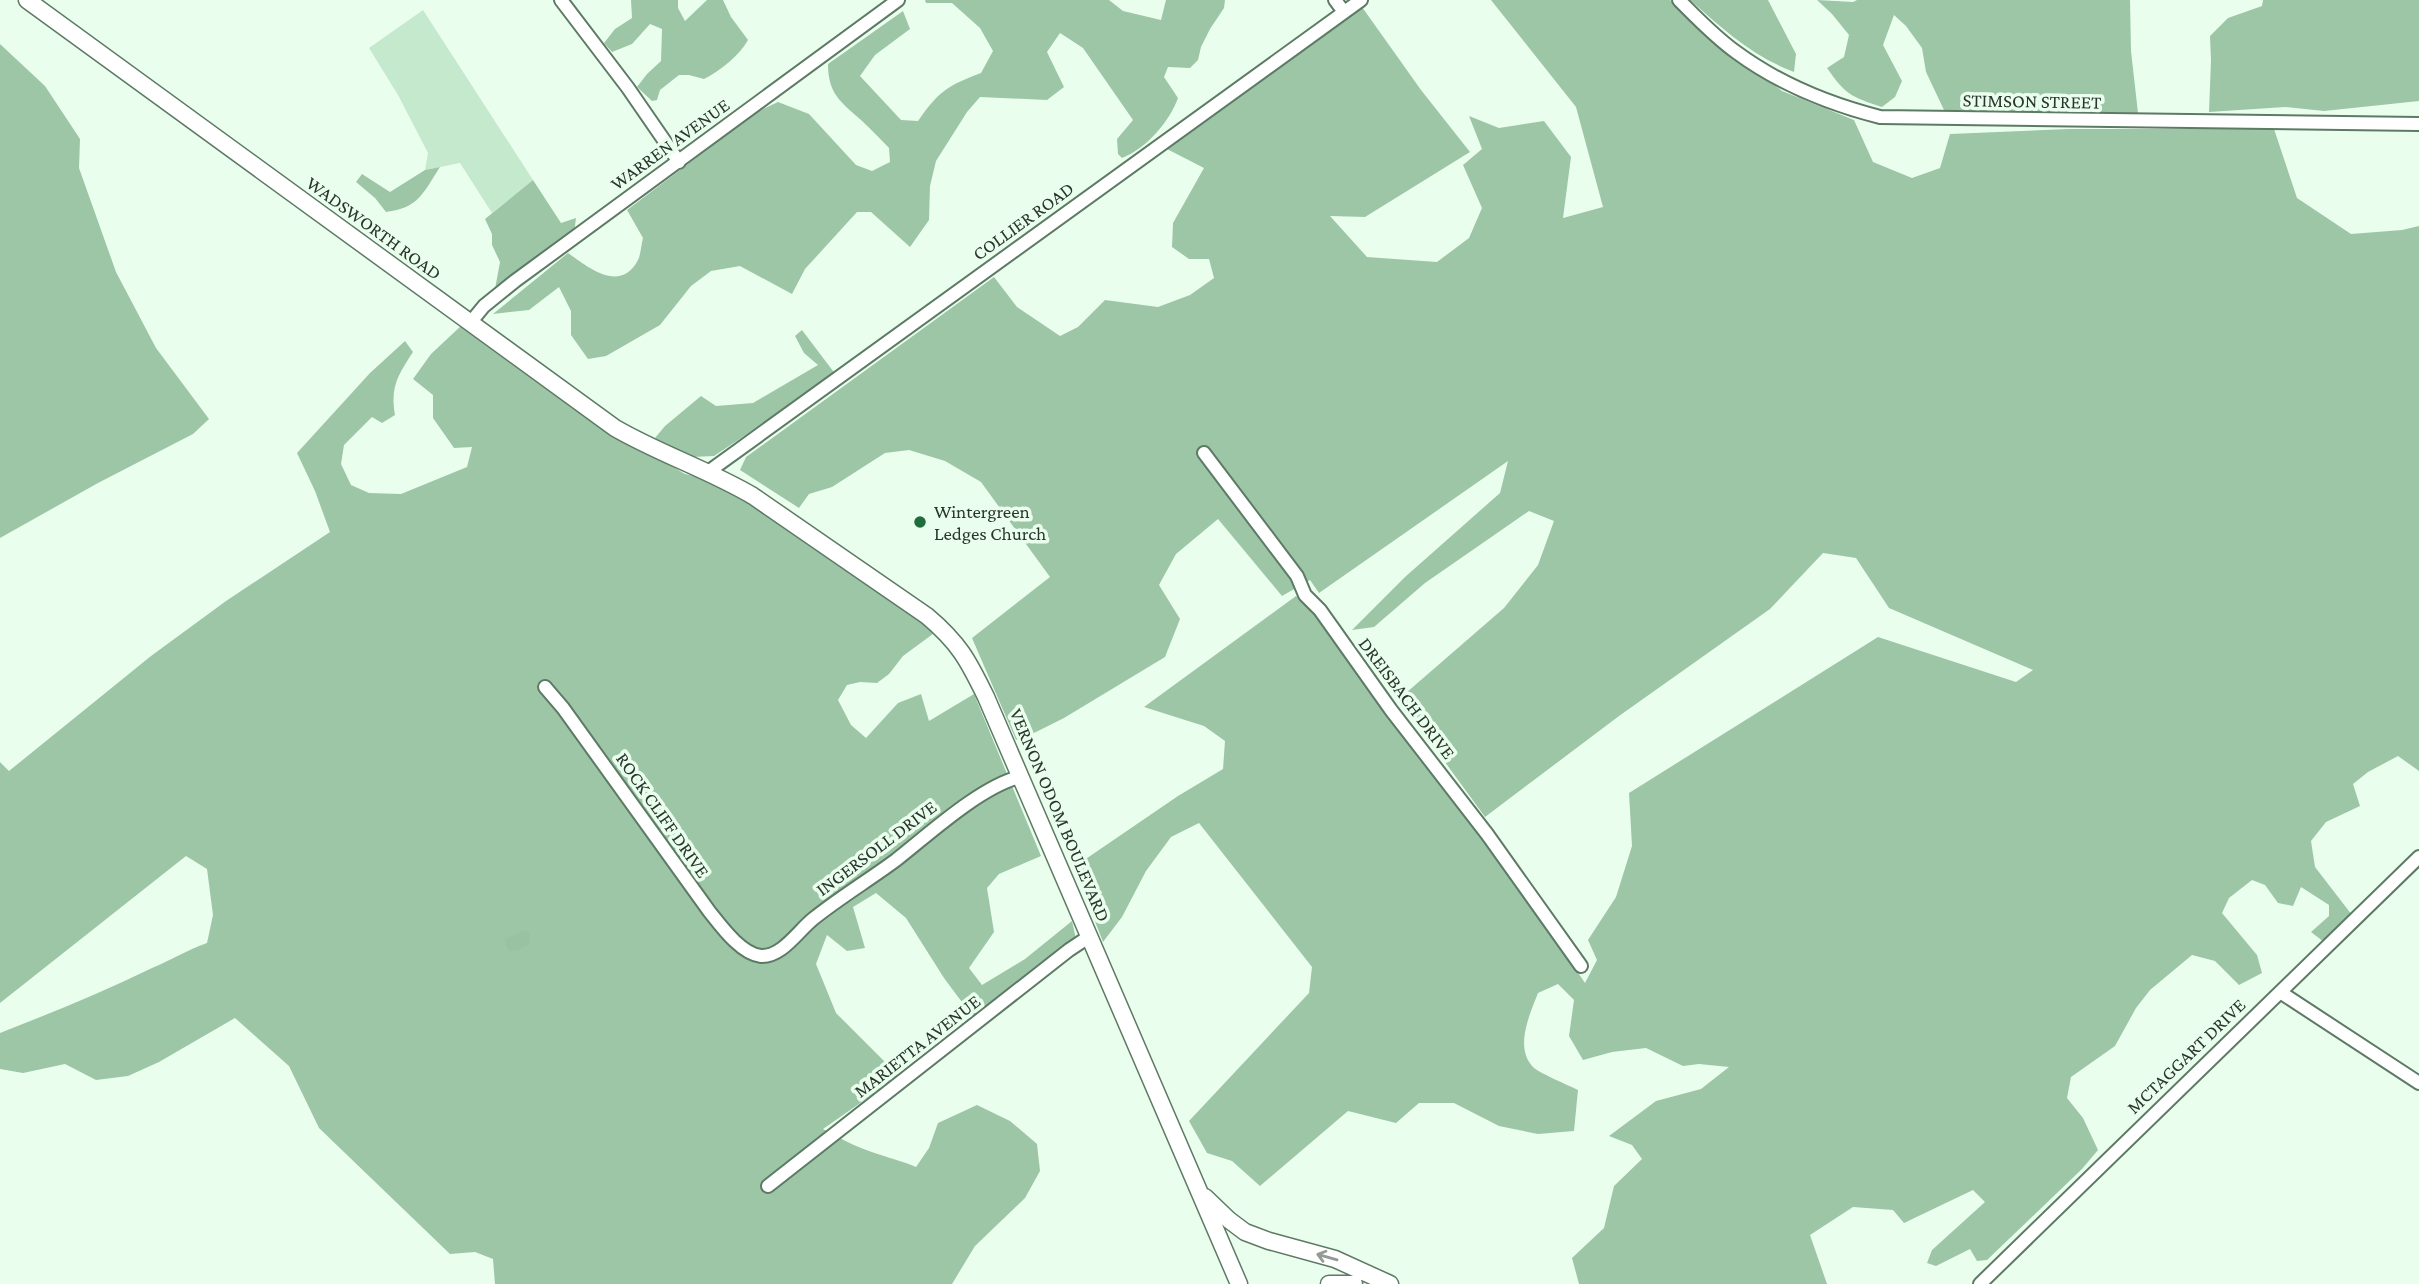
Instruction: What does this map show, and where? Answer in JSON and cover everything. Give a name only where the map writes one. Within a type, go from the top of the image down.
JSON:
[{"type":"main road","name":"WADSWORTH ROAD","points":[[27,0],[615,428],[708,472]]},
{"type":"main road","name":"VERNON ODOM BOULEVARD","points":[[708,472],[753,496],[927,616],[948,634],[971,664],[1239,1284]]},
{"type":"main road","points":[[1199,1190],[1245,1232],[1335,1259],[1390,1284]]},
{"type":"main road","points":[[1329,1284],[1354,1284]]},
{"type":"street","points":[[561,0],[628,88],[679,162]]},
{"type":"street","name":"WARREN AVENUE","points":[[470,323],[484,306],[515,281],[898,0]]},
{"type":"street","points":[[1335,0],[1344,12]]},
{"type":"street","name":"COLLIER ROAD","points":[[708,472],[1360,0]]},
{"type":"street","name":"STIMSON STREET","points":[[1679,0],[1725,43],[1760,68],[1827,101],[1880,117],[2419,124]]},
{"type":"street","name":"DREISBACH DRIVE","points":[[1204,453],[1297,576],[1305,595],[1320,610],[1398,720],[1487,834],[1581,966]]},
{"type":"street","name":"ROCK CLIFF DRIVE","points":[[545,687],[563,708],[709,911],[734,939],[760,956]]},
{"type":"street","name":"INGERSOLL DRIVE","points":[[760,956],[779,950],[813,919],[943,822],[1001,783],[1020,777]]},
{"type":"street","name":"MCTAGGART DRIVE","points":[[1980,1284],[2419,857]]},
{"type":"street","name":"MARIETTA AVENUE","points":[[768,1186],[1090,936]]},
{"type":"street","points":[[2280,992],[2419,1083]]},
{"type":"shaded area","points":[[631,0],[678,0],[678,8],[685,21],[707,0],[723,0],[731,17],[748,40],[734,57],[716,72],[704,79],[679,75],[660,90],[657,100],[652,101],[637,87],[661,61],[662,29],[650,24],[632,44],[612,52],[604,43],[615,29],[632,18]]},
{"type":"shaded area","points":[[925,0],[1109,0],[1123,11],[1161,20],[1166,0],[1225,0],[1224,8],[1201,47],[1198,60],[1190,68],[1168,67],[1164,77],[1178,98],[1169,116],[1148,141],[1122,158],[1118,154],[1117,139],[1133,120],[1083,48],[1060,33],[1047,52],[1064,87],[1047,100],[980,97],[967,112],[936,161],[930,186],[929,220],[910,247],[871,212],[857,212],[805,269],[792,294],[740,266],[711,271],[691,286],[660,325],[606,356],[588,359],[571,335],[571,311],[559,287],[529,310],[493,314],[568,253],[604,274],[622,275],[631,270],[639,258],[643,238],[627,210],[757,112],[778,102],[809,114],[856,165],[872,171],[890,162],[889,148],[847,108],[833,90],[828,64],[903,11],[910,29],[875,55],[860,76],[901,120],[918,121],[945,91],[981,73],[993,51],[980,28],[952,3],[926,3]]},
{"type":"shaded area","points":[[1491,0],[1670,0],[1782,91],[1854,120],[1873,162],[1912,178],[1940,168],[1950,134],[2069,129],[2274,129],[2297,198],[2351,234],[2419,226],[2419,771],[2398,756],[2368,772],[2353,784],[2360,806],[2326,822],[2311,841],[2315,867],[2352,915],[2324,942],[2311,932],[2329,916],[2329,905],[2301,887],[2293,906],[2278,903],[2265,885],[2252,880],[2229,898],[2222,913],[2257,955],[2262,973],[2239,985],[2215,961],[2192,955],[2150,990],[2136,1008],[2115,1046],[2071,1077],[2067,1098],[2083,1118],[2098,1150],[2082,1169],[1987,1260],[1977,1261],[1970,1249],[1936,1266],[1927,1263],[1932,1250],[1985,1202],[1973,1190],[1904,1223],[1893,1210],[1853,1207],[1810,1235],[1827,1284],[1579,1284],[1572,1258],[1604,1228],[1614,1186],[1642,1159],[1632,1145],[1609,1136],[1656,1101],[1701,1089],[1729,1067],[1699,1064],[1683,1066],[1646,1048],[1612,1052],[1583,1060],[1569,1036],[1574,1000],[1558,984],[1538,993],[1525,1030],[1525,1050],[1527,1059],[1536,1070],[1578,1090],[1574,1131],[1538,1134],[1499,1126],[1454,1103],[1419,1103],[1396,1123],[1348,1111],[1260,1186],[1232,1161],[1207,1153],[1189,1121],[1309,993],[1312,967],[1199,823],[1171,837],[1146,871],[1122,917],[1103,942],[1074,867],[1178,796],[1223,769],[1225,741],[1204,726],[1144,707],[1296,596],[1313,608],[1539,915],[1585,983],[1597,960],[1588,940],[1616,897],[1632,846],[1629,793],[1878,637],[2016,682],[2033,670],[1889,608],[1856,558],[1823,553],[1770,609],[1619,716],[1485,817],[1399,699],[1504,608],[1538,565],[1554,521],[1529,511],[1425,583],[1374,627],[1352,630],[1405,577],[1500,493],[1508,461],[1319,593],[1310,580],[1282,596],[1218,519],[1176,554],[1159,585],[1180,619],[1165,657],[1064,718],[1016,740],[972,638],[1050,577],[981,482],[945,461],[909,450],[885,453],[832,487],[809,494],[799,508],[740,470],[746,457],[994,277],[1017,307],[1060,336],[1078,327],[1105,300],[1158,307],[1190,295],[1214,278],[1209,259],[1189,259],[1172,247],[1173,223],[1204,168],[1167,149],[1362,7],[1421,90],[1470,152],[1365,217],[1330,216],[1367,257],[1437,262],[1469,238],[1482,208],[1463,165],[1482,149],[1469,116],[1499,128],[1544,121],[1571,157],[1563,218],[1603,207],[1576,107]]},
{"type":"shaded area","points":[[1690,0],[1768,0],[1796,54],[1794,72],[1752,50]]},
{"type":"shaded area","points":[[1817,0],[2130,0],[2131,51],[2138,113],[1944,110],[1926,72],[1922,48],[1894,15],[1883,45],[1902,81],[1895,97],[1882,107],[1871,104],[1844,89],[1827,68],[1844,57],[1849,35]]},
{"type":"shaded area","points":[[2263,0],[2419,0],[2419,101],[2324,111],[2285,107],[2209,112],[2210,36],[2228,18],[2262,6]]},
{"type":"shaded area","points":[[423,10],[533,180],[492,213],[460,163],[425,170],[428,153],[398,95],[369,48]]},
{"type":"shaded area","points":[[0,44],[45,86],[80,139],[79,168],[116,272],[156,348],[209,419],[193,434],[0,538]]},
{"type":"shaded area","points":[[440,167],[424,192],[413,203],[386,212],[375,198],[356,182],[362,174],[390,192],[425,170]]},
{"type":"shaded area","points":[[533,180],[561,223],[576,218],[574,234],[495,289],[500,262],[485,219]]},
{"type":"shaded area","points":[[462,325],[624,438],[685,474],[715,480],[941,628],[903,656],[889,674],[877,683],[860,682],[847,685],[838,700],[851,725],[866,738],[898,703],[921,694],[929,721],[974,694],[1041,856],[999,874],[987,888],[994,932],[969,968],[982,985],[1025,959],[1072,921],[1076,939],[973,1017],[944,978],[906,918],[876,893],[853,907],[865,948],[847,951],[827,935],[816,964],[836,1013],[899,1076],[823,1129],[860,1148],[916,1167],[929,1148],[938,1123],[977,1105],[1010,1121],[1037,1144],[1040,1171],[1025,1198],[975,1246],[952,1284],[495,1284],[493,1259],[475,1252],[450,1254],[319,1128],[289,1066],[235,1018],[159,1062],[128,1076],[96,1080],[65,1064],[23,1073],[0,1069],[0,1033],[96,994],[207,943],[213,915],[207,869],[186,856],[0,1003],[0,762],[9,771],[151,656],[226,601],[330,532],[297,453],[370,373],[405,341],[413,352],[396,382],[395,415],[382,423],[372,417],[344,445],[341,464],[351,485],[369,493],[401,494],[467,467],[472,447],[454,448],[433,418],[433,395],[413,379],[431,354]]},
{"type":"shaded area","points":[[802,330],[836,375],[714,456],[692,457],[655,438],[665,426],[701,396],[716,406],[753,403],[818,365],[804,353],[795,336]]},
{"type":"shaded area","points":[[526,930],[530,934],[529,944],[517,951],[509,951],[505,942],[507,938]]},
{"type":"place","name":"Wintergreen Ledges Church","points":[[920,522]]}]
